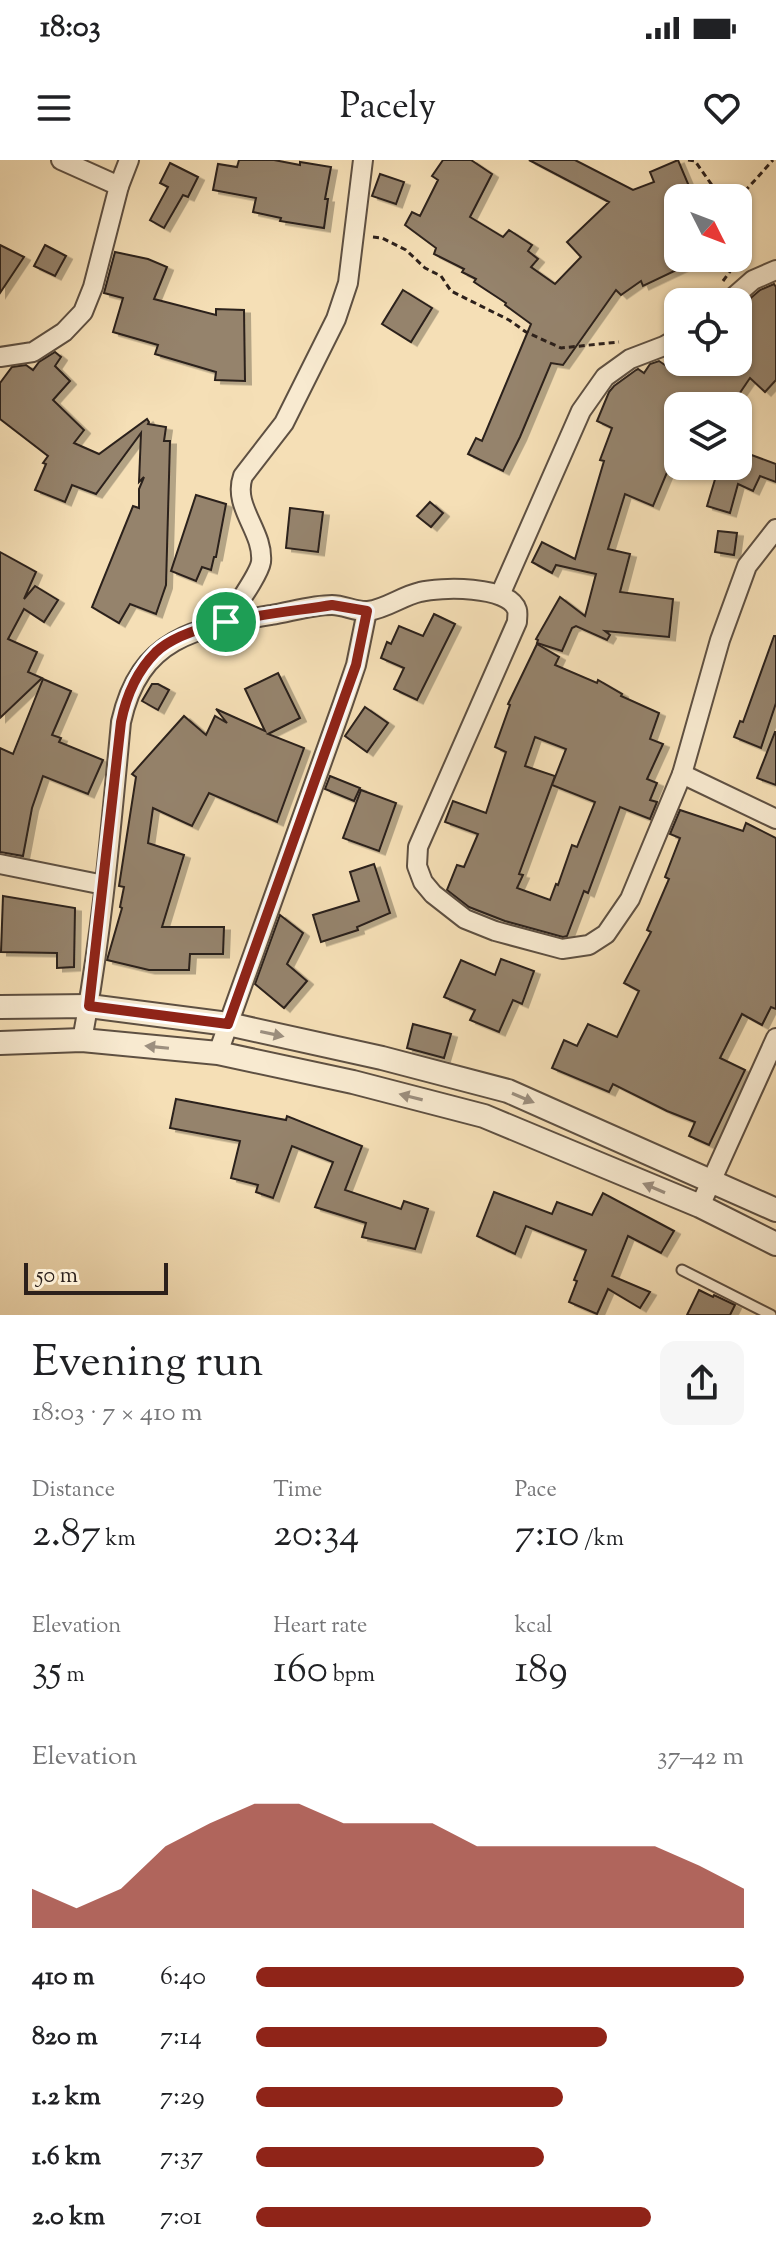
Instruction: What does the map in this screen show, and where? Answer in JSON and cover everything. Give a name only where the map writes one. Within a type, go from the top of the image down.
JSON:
[{"type":"street","points":[[61,160],[119,186]]},
{"type":"street","points":[[0,357],[33,352],[64,332],[83,312],[129,160]]},
{"type":"street","points":[[226,622],[261,564],[260,549],[239,487],[243,476],[284,423],[336,319],[348,283],[363,160]]},
{"type":"street","points":[[744,288],[753,280],[776,270]]},
{"type":"street","points":[[500,595],[581,411],[605,377],[630,359],[664,346]]},
{"type":"street","points":[[82,1040],[104,885],[121,722],[126,700],[139,674],[157,652],[179,637],[226,622],[332,605],[367,611],[420,592],[443,588],[500,595],[512,602],[517,610],[517,622],[418,847],[417,866],[423,882],[433,894],[465,919],[495,931],[562,949],[589,945],[606,934],[630,899],[682,774],[733,600],[747,566],[776,529]]},
{"type":"street","points":[[218,1053],[356,665],[367,611]]},
{"type":"street","points":[[682,774],[776,819]]},
{"type":"street","points":[[0,864],[104,885]]},
{"type":"street","points":[[0,1007],[89,1006],[228,1024],[382,1058],[508,1091],[776,1210]]},
{"type":"street","points":[[700,1206],[776,1038]]},
{"type":"street","points":[[0,1043],[82,1040],[218,1053],[353,1082],[484,1116],[700,1206],[776,1244]]},
{"type":"lane","points":[[682,1270],[771,1315]]},
{"type":"path","points":[[688,160],[695,161],[711,184]]},
{"type":"path","points":[[751,184],[773,160]]},
{"type":"path","points":[[353,237],[382,238],[406,250],[425,268],[441,276],[451,291],[561,348],[630,341]]},
{"type":"building","points":[[239,160],[274,160],[331,167],[324,228],[280,221],[281,218],[253,212],[256,198],[213,190],[218,164],[237,167]]},
{"type":"building","points":[[443,160],[471,160],[492,174],[470,217],[503,237],[509,230],[532,245],[528,251],[538,259],[531,267],[555,284],[581,257],[567,242],[609,202],[529,160],[575,160],[633,190],[654,182],[650,172],[678,160],[688,184],[664,184],[664,272],[672,272],[643,286],[641,281],[621,295],[616,290],[563,365],[551,363],[503,471],[468,454],[476,438],[482,441],[531,324],[474,282],[476,279],[462,272],[464,269],[434,254],[436,248],[405,225],[412,212],[420,216],[438,180],[432,176]]},
{"type":"building","points":[[170,163],[198,177],[188,197],[183,195],[164,228],[150,220],[168,187],[160,183]]},
{"type":"building","points":[[380,174],[404,182],[396,204],[372,196]]},
{"type":"building","points":[[0,245],[24,257],[0,293]]},
{"type":"building","points":[[45,245],[66,256],[55,276],[34,266]]},
{"type":"building","points":[[115,252],[148,259],[167,267],[154,299],[216,315],[216,309],[244,310],[245,381],[215,380],[216,372],[155,354],[158,345],[113,332],[123,298],[104,293]]},
{"type":"building","points":[[774,284],[776,287],[776,380],[765,392],[750,378],[740,392],[664,392],[664,480],[653,506],[625,494],[608,549],[630,554],[620,592],[673,599],[669,637],[605,631],[610,635],[607,640],[576,626],[572,628],[562,651],[537,643],[536,639],[560,597],[585,616],[596,574],[556,565],[552,573],[532,562],[542,542],[575,559],[604,461],[600,460],[612,428],[597,421],[609,392],[636,370],[644,373],[650,364],[659,361],[664,364],[664,376],[752,376],[752,297]]},
{"type":"building","points":[[403,290],[432,308],[411,342],[382,324]]},
{"type":"building","points":[[55,352],[61,357],[55,366],[70,381],[53,400],[84,430],[74,443],[99,454],[147,419],[148,424],[166,427],[164,441],[170,441],[166,585],[156,614],[130,604],[119,623],[92,607],[133,506],[139,508],[139,489],[144,477],[139,482],[141,433],[96,494],[72,485],[65,502],[35,490],[48,456],[0,419],[0,383],[12,367],[26,365],[33,370]]},
{"type":"building","points":[[752,455],[776,464],[776,482],[760,476],[753,491],[738,484],[730,513],[707,506],[715,480],[752,480]]},
{"type":"building","points":[[196,495],[226,504],[211,570],[202,567],[196,581],[171,571]]},
{"type":"building","points":[[430,502],[443,513],[431,527],[417,516]]},
{"type":"building","points":[[290,508],[323,512],[318,552],[286,548]]},
{"type":"building","points":[[718,531],[737,533],[734,555],[715,552]]},
{"type":"building","points":[[0,552],[36,572],[24,599],[35,586],[58,600],[44,622],[24,609],[8,639],[37,652],[28,672],[42,678],[0,718]]},
{"type":"building","points":[[434,614],[455,624],[417,700],[394,689],[404,668],[381,658],[387,642],[391,644],[399,626],[423,636]]},
{"type":"building","points":[[774,636],[776,703],[761,748],[734,737],[740,721],[743,722]]},
{"type":"building","points":[[537,644],[559,657],[555,665],[597,683],[598,680],[621,696],[659,713],[650,739],[663,744],[647,779],[657,783],[650,800],[657,802],[650,819],[620,807],[588,893],[584,891],[567,936],[563,937],[469,907],[447,890],[457,865],[464,867],[478,834],[445,822],[453,801],[486,813],[506,752],[495,747],[508,704]],"holes":[[[535,737],[566,749],[552,785],[595,802],[577,847],[572,845],[550,900],[517,888],[523,875],[519,874],[555,776],[525,766]]]},
{"type":"building","points":[[278,673],[300,718],[268,734],[304,748],[277,822],[209,793],[192,826],[153,808],[148,843],[184,855],[162,927],[224,927],[223,954],[190,954],[189,970],[149,970],[107,960],[122,908],[124,887],[119,886],[136,777],[132,774],[184,716],[206,735],[215,716],[227,723],[216,709],[265,731],[245,689]]},
{"type":"building","points":[[43,679],[71,691],[52,735],[61,738],[59,742],[103,760],[88,794],[43,776],[32,808],[23,856],[0,852],[0,748],[13,754]]},
{"type":"building","points":[[152,684],[169,690],[158,710],[142,701]]},
{"type":"building","points":[[365,707],[388,723],[367,752],[345,736]]},
{"type":"building","points":[[776,732],[776,785],[757,778]]},
{"type":"building","points":[[330,776],[360,788],[354,801],[325,789]]},
{"type":"building","points":[[361,790],[396,803],[379,851],[343,838]]},
{"type":"building","points":[[680,810],[743,831],[746,823],[776,838],[776,1009],[771,1007],[762,1025],[742,1014],[720,1058],[745,1070],[709,1145],[689,1136],[695,1122],[613,1084],[609,1092],[552,1068],[564,1040],[577,1046],[588,1024],[617,1037],[639,991],[624,983],[651,932],[647,930],[669,879],[665,877],[680,838],[670,834]]},
{"type":"building","points":[[374,864],[390,913],[357,927],[358,930],[321,942],[313,915],[359,901],[350,872]]},
{"type":"building","points":[[3,896],[75,908],[74,967],[57,968],[57,953],[1,952]]},
{"type":"building","points":[[280,915],[303,933],[287,964],[307,981],[284,1008],[255,984]]},
{"type":"building","points":[[501,959],[534,971],[522,1004],[513,1000],[499,1032],[470,1020],[475,1010],[444,997],[461,960],[495,975]]},
{"type":"building","points":[[413,1024],[451,1034],[444,1058],[407,1048]]},
{"type":"building","points":[[176,1099],[286,1120],[287,1116],[362,1146],[345,1190],[401,1209],[404,1201],[428,1209],[415,1249],[362,1237],[366,1223],[315,1207],[333,1162],[292,1146],[273,1198],[256,1192],[258,1185],[231,1178],[240,1141],[170,1128]]},
{"type":"building","points":[[494,1192],[552,1214],[557,1202],[592,1215],[603,1193],[674,1231],[661,1253],[628,1236],[612,1276],[650,1292],[640,1308],[608,1289],[597,1314],[569,1302],[586,1250],[526,1226],[515,1254],[477,1236]]},
{"type":"building","points":[[699,1290],[735,1305],[730,1315],[687,1315]]},
{"type":"route","points":[[332,605],[367,611],[356,665],[228,1024],[89,1006],[126,700],[139,674],[157,652],[179,637],[226,622],[332,605]]}]
